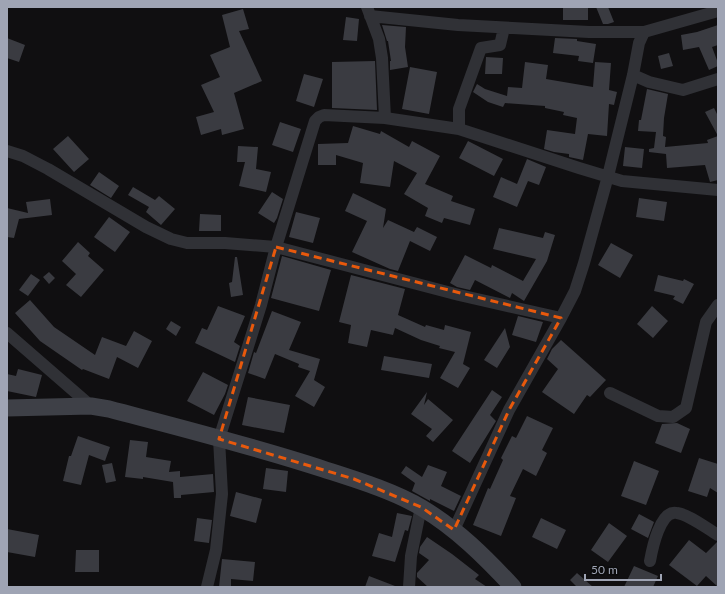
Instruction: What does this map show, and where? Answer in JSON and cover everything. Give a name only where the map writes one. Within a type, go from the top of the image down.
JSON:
[{"type":"main road","points":[[7,408],[91,406],[110,409],[282,456],[354,479],[421,507],[454,530],[489,561],[513,587]]},
{"type":"street","points":[[368,12],[426,23],[589,32],[644,32],[718,11]]},
{"type":"street","points":[[368,12],[379,40],[382,58],[385,118]]},
{"type":"street","points":[[459,129],[459,109],[481,48],[500,45],[504,28]]},
{"type":"street","points":[[454,530],[520,388],[561,318],[575,290],[608,176],[639,43],[644,32]]},
{"type":"street","points":[[633,74],[649,82],[683,90],[718,79]]},
{"type":"street","points":[[207,587],[216,550],[222,494],[219,439],[315,121],[319,117],[324,114],[385,118],[459,129],[622,181],[718,190]]},
{"type":"street","points":[[7,151],[23,156],[48,169],[146,227],[171,240],[187,243],[225,243],[276,247],[459,295],[561,318]]},
{"type":"street","points":[[610,393],[658,416],[673,417],[686,408],[706,322],[718,305]]},
{"type":"street","points":[[7,333],[91,406]]},
{"type":"street","points":[[409,587],[411,556],[421,507]]},
{"type":"street","points":[[650,561],[654,540],[659,527],[671,513],[676,512],[692,519],[718,535]]},
{"type":"highlighted area","points":[[276,247],[561,318],[509,410],[454,530],[421,507],[354,479],[219,439]]},
{"type":"building","points":[[563,7],[588,7],[588,20],[563,20]]},
{"type":"building","points":[[596,7],[608,7],[614,22],[603,24]]},
{"type":"building","points":[[243,9],[249,29],[239,31],[262,81],[234,93],[244,129],[222,135],[221,129],[201,135],[196,117],[214,112],[201,85],[220,77],[210,55],[230,47],[222,15]]},
{"type":"building","points":[[346,17],[359,19],[357,41],[343,40]]},
{"type":"building","points":[[382,25],[406,27],[405,47],[408,67],[390,70],[391,61],[388,41]]},
{"type":"building","points":[[718,25],[718,45],[712,47],[718,66],[709,70],[699,47],[683,50],[681,35],[697,32]]},
{"type":"building","points":[[7,38],[25,45],[19,62],[7,58]]},
{"type":"building","points":[[555,38],[577,39],[577,41],[596,44],[593,63],[578,61],[579,56],[553,53]]},
{"type":"building","points":[[669,53],[673,66],[661,69],[658,56]]},
{"type":"building","points":[[486,57],[503,58],[502,74],[485,74]]},
{"type":"building","points":[[375,61],[377,110],[332,108],[332,62]]},
{"type":"building","points":[[525,62],[548,65],[546,79],[593,87],[595,62],[611,63],[609,90],[617,92],[614,105],[609,104],[607,136],[588,134],[583,160],[569,157],[569,154],[544,149],[547,130],[575,134],[577,118],[563,115],[564,112],[545,108],[545,106],[505,103],[503,107],[488,102],[473,92],[477,84],[485,89],[507,96],[508,87],[522,88]]},
{"type":"building","points":[[410,67],[437,72],[429,114],[402,109]]},
{"type":"building","points":[[304,74],[323,79],[314,107],[296,101]]},
{"type":"building","points":[[647,89],[668,94],[664,118],[663,136],[666,137],[665,147],[708,143],[707,140],[718,136],[718,180],[710,182],[705,165],[667,168],[666,154],[649,152],[649,149],[654,148],[656,132],[638,131],[639,120],[641,120]]},
{"type":"building","points":[[714,108],[718,116],[718,136],[705,112]]},
{"type":"building","points":[[280,122],[301,129],[293,152],[272,145]]},
{"type":"building","points":[[353,126],[380,134],[381,131],[409,147],[412,141],[440,156],[425,184],[453,196],[451,201],[475,209],[470,225],[444,218],[442,223],[425,216],[428,208],[404,194],[417,173],[394,161],[390,187],[360,183],[363,163],[336,155],[336,165],[318,165],[318,144],[348,143]]},
{"type":"building","points":[[68,136],[89,159],[74,172],[53,149]]},
{"type":"building","points":[[468,141],[503,159],[494,176],[459,158]]},
{"type":"building","points":[[238,146],[258,147],[256,169],[271,172],[266,192],[239,186],[245,162],[237,162]]},
{"type":"building","points":[[625,147],[644,149],[642,168],[623,166]]},
{"type":"building","points":[[527,159],[546,167],[539,185],[528,181],[517,207],[493,197],[501,177],[517,184]]},
{"type":"building","points":[[99,172],[119,186],[111,198],[90,185]]},
{"type":"building","points":[[133,187],[155,200],[159,196],[175,209],[161,225],[146,212],[149,207],[128,195]]},
{"type":"building","points":[[272,192],[283,199],[274,223],[258,213]]},
{"type":"building","points":[[353,193],[386,209],[383,228],[388,220],[414,232],[417,227],[437,237],[430,251],[410,241],[398,271],[390,269],[352,252],[367,221],[345,211]]},
{"type":"building","points":[[639,198],[667,202],[664,221],[636,217]]},
{"type":"building","points":[[50,199],[52,215],[19,219],[14,238],[7,237],[7,208],[28,213],[26,202]]},
{"type":"building","points":[[296,212],[320,218],[313,243],[289,237]]},
{"type":"building","points":[[200,214],[221,215],[221,231],[199,231]]},
{"type":"building","points":[[109,217],[130,232],[115,252],[94,237]]},
{"type":"building","points":[[499,228],[543,238],[545,232],[555,235],[547,261],[524,301],[512,293],[510,298],[475,280],[470,290],[457,287],[450,283],[465,255],[491,268],[492,265],[523,281],[536,259],[493,249]]},
{"type":"building","points":[[78,242],[90,253],[88,256],[104,270],[81,297],[66,285],[76,274],[62,261]]},
{"type":"building","points":[[611,243],[633,255],[620,278],[598,265]]},
{"type":"building","points":[[282,256],[331,270],[319,311],[271,298]]},
{"type":"building","points":[[235,257],[237,257],[243,295],[231,297],[229,283],[232,282]]},
{"type":"building","points":[[49,272],[55,278],[49,284],[43,277]]},
{"type":"building","points":[[31,274],[40,280],[28,296],[19,290]]},
{"type":"building","points":[[351,275],[405,289],[398,315],[425,327],[426,325],[444,330],[445,325],[471,332],[463,364],[470,368],[458,388],[440,378],[455,352],[439,348],[440,346],[421,340],[395,328],[393,335],[371,330],[367,347],[348,343],[351,325],[339,322]]},
{"type":"building","points":[[658,275],[683,281],[684,279],[694,284],[683,304],[673,299],[675,296],[654,291]]},
{"type":"building","points":[[30,300],[54,327],[95,355],[102,337],[126,346],[134,331],[152,341],[138,368],[117,357],[109,379],[83,369],[82,370],[40,341],[15,313]]},
{"type":"building","points":[[218,306],[245,316],[234,342],[240,346],[235,362],[195,343],[202,328],[207,330]]},
{"type":"building","points":[[652,306],[668,321],[653,338],[637,324]]},
{"type":"building","points":[[272,311],[301,322],[289,350],[320,359],[314,380],[325,387],[314,407],[295,396],[310,371],[298,367],[299,364],[275,354],[265,379],[248,373],[254,352],[256,353]]},
{"type":"building","points":[[518,316],[543,322],[536,342],[512,335]]},
{"type":"building","points":[[171,321],[181,327],[176,336],[166,329]]},
{"type":"building","points":[[505,328],[510,347],[497,368],[484,360]]},
{"type":"building","points":[[561,340],[606,380],[590,397],[587,395],[574,414],[542,392],[558,369],[547,359],[552,349]]},
{"type":"building","points":[[384,356],[432,364],[429,378],[381,370]]},
{"type":"building","points":[[18,369],[42,375],[36,397],[7,391],[7,374],[16,376]]},
{"type":"building","points":[[203,372],[228,385],[214,415],[187,401]]},
{"type":"building","points":[[492,390],[502,397],[490,415],[496,421],[470,463],[452,451]]},
{"type":"building","points":[[427,392],[424,405],[428,399],[453,420],[433,442],[426,436],[432,429],[411,414]]},
{"type":"building","points":[[248,397],[290,405],[284,433],[242,425]]},
{"type":"building","points":[[527,416],[553,428],[542,450],[547,453],[536,476],[523,469],[510,496],[516,498],[501,536],[473,525],[488,488],[490,489],[503,460],[501,458],[512,436],[516,438]]},
{"type":"building","points":[[677,423],[690,429],[681,453],[655,443],[662,424]]},
{"type":"building","points":[[78,436],[110,447],[105,461],[89,455],[81,485],[63,481],[69,456],[71,456]]},
{"type":"building","points":[[130,440],[148,442],[146,457],[171,461],[169,472],[180,471],[180,477],[213,474],[214,492],[181,495],[181,498],[174,498],[173,482],[143,477],[143,479],[125,477]]},
{"type":"building","points":[[699,458],[718,464],[718,493],[710,488],[707,497],[688,491]]},
{"type":"building","points":[[634,461],[659,471],[646,505],[621,496]]},
{"type":"building","points":[[112,463],[116,481],[106,483],[102,465]]},
{"type":"building","points":[[428,465],[447,472],[441,486],[461,496],[454,511],[430,499],[430,501],[412,491],[415,483],[401,473],[406,466],[422,477]]},
{"type":"building","points":[[266,468],[288,471],[286,492],[263,489]]},
{"type":"building","points":[[236,492],[262,499],[256,523],[230,516]]},
{"type":"building","points":[[397,513],[412,516],[408,531],[405,530],[395,562],[372,556],[379,533],[392,537]]},
{"type":"building","points":[[639,514],[654,522],[648,538],[631,529]]},
{"type":"building","points":[[197,518],[212,520],[209,543],[194,541]]},
{"type":"building","points":[[541,518],[566,530],[557,549],[532,537]]},
{"type":"building","points":[[609,523],[627,536],[608,562],[591,550]]},
{"type":"building","points":[[7,529],[39,535],[35,557],[7,552]]},
{"type":"building","points":[[427,537],[479,575],[475,579],[487,587],[428,587],[417,577],[417,573],[429,560],[419,553],[420,547]]},
{"type":"building","points":[[689,540],[706,553],[718,542],[718,587],[706,576],[697,586],[669,565]]},
{"type":"building","points":[[76,550],[99,550],[99,572],[75,572]]},
{"type":"building","points":[[222,559],[255,562],[253,581],[231,579],[231,587],[219,587]]},
{"type":"building","points":[[634,566],[658,576],[653,587],[624,587]]},
{"type":"building","points":[[577,573],[593,587],[577,587],[570,580]]},
{"type":"building","points":[[369,576],[395,586],[395,587],[365,587]]}]
